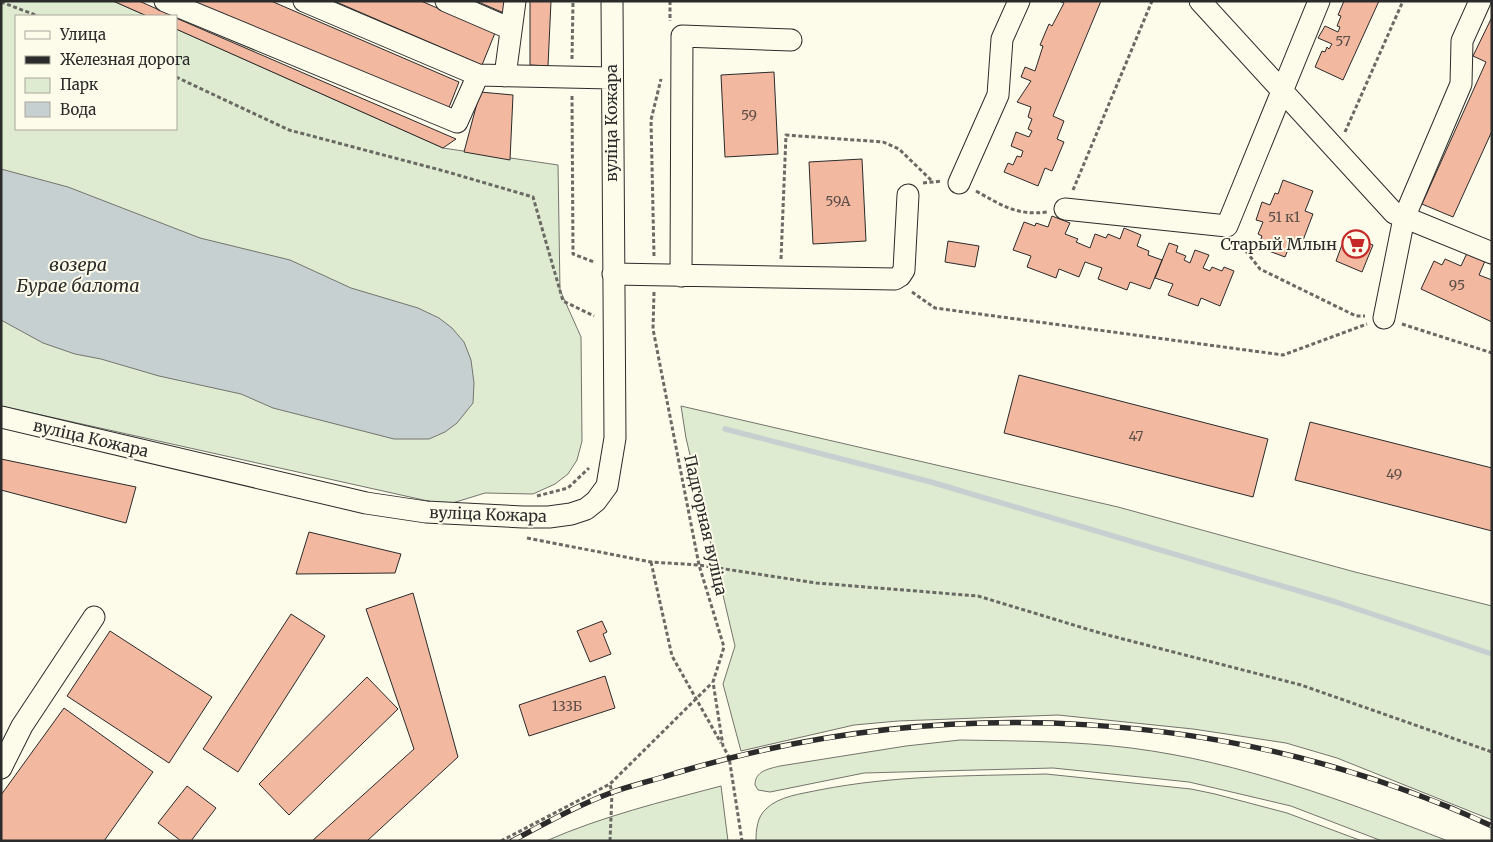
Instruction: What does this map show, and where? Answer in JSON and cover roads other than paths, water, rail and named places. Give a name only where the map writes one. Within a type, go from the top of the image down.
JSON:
[{"type":"street","points":[[165,1],[457,122],[478,75]]},
{"type":"street","points":[[304,1],[478,75],[611,78]]},
{"type":"street","points":[[446,1],[511,29]]},
{"type":"street","points":[[505,76],[515,1]]},
{"type":"street","name":"вуліца Кожара","points":[[1,417],[366,503],[426,512],[549,517],[586,509],[603,495],[607,486],[615,438],[600,320],[611,78],[612,1]]},
{"type":"street","points":[[959,183],[998,95],[1002,39],[1019,1]]},
{"type":"street","points":[[1200,1],[1394,213],[1492,253]]},
{"type":"street","points":[[1065,209],[1227,226],[1319,1]]},
{"type":"street","points":[[1384,318],[1404,218],[1461,84],[1462,41],[1480,1]]},
{"type":"street","points":[[681,276],[682,36],[791,40]]},
{"type":"street","points":[[603,272],[654,276],[895,279],[904,270],[908,195]]},
{"type":"street","points":[[1,768],[22,726],[94,617]]},
{"type":"water","name":"возера Бурае балота","points":[[1,169],[68,187],[200,238],[290,260],[351,288],[418,308],[439,318],[452,328],[464,342],[471,360],[474,383],[473,403],[457,423],[445,432],[429,439],[394,439],[273,408],[241,394],[159,376],[101,359],[75,354],[43,343],[1,320]]},
{"type":"waterway","points":[[725,429],[931,482],[1336,602],[1492,654]]},
{"type":"railway","points":[[512,841],[549,821],[613,792],[676,773],[778,747],[881,731],[985,723],[1089,725],[1192,736],[1295,757],[1395,787],[1492,826]]},
{"type":"place","name":"Старый Млын","points":[[1356,244]]}]
